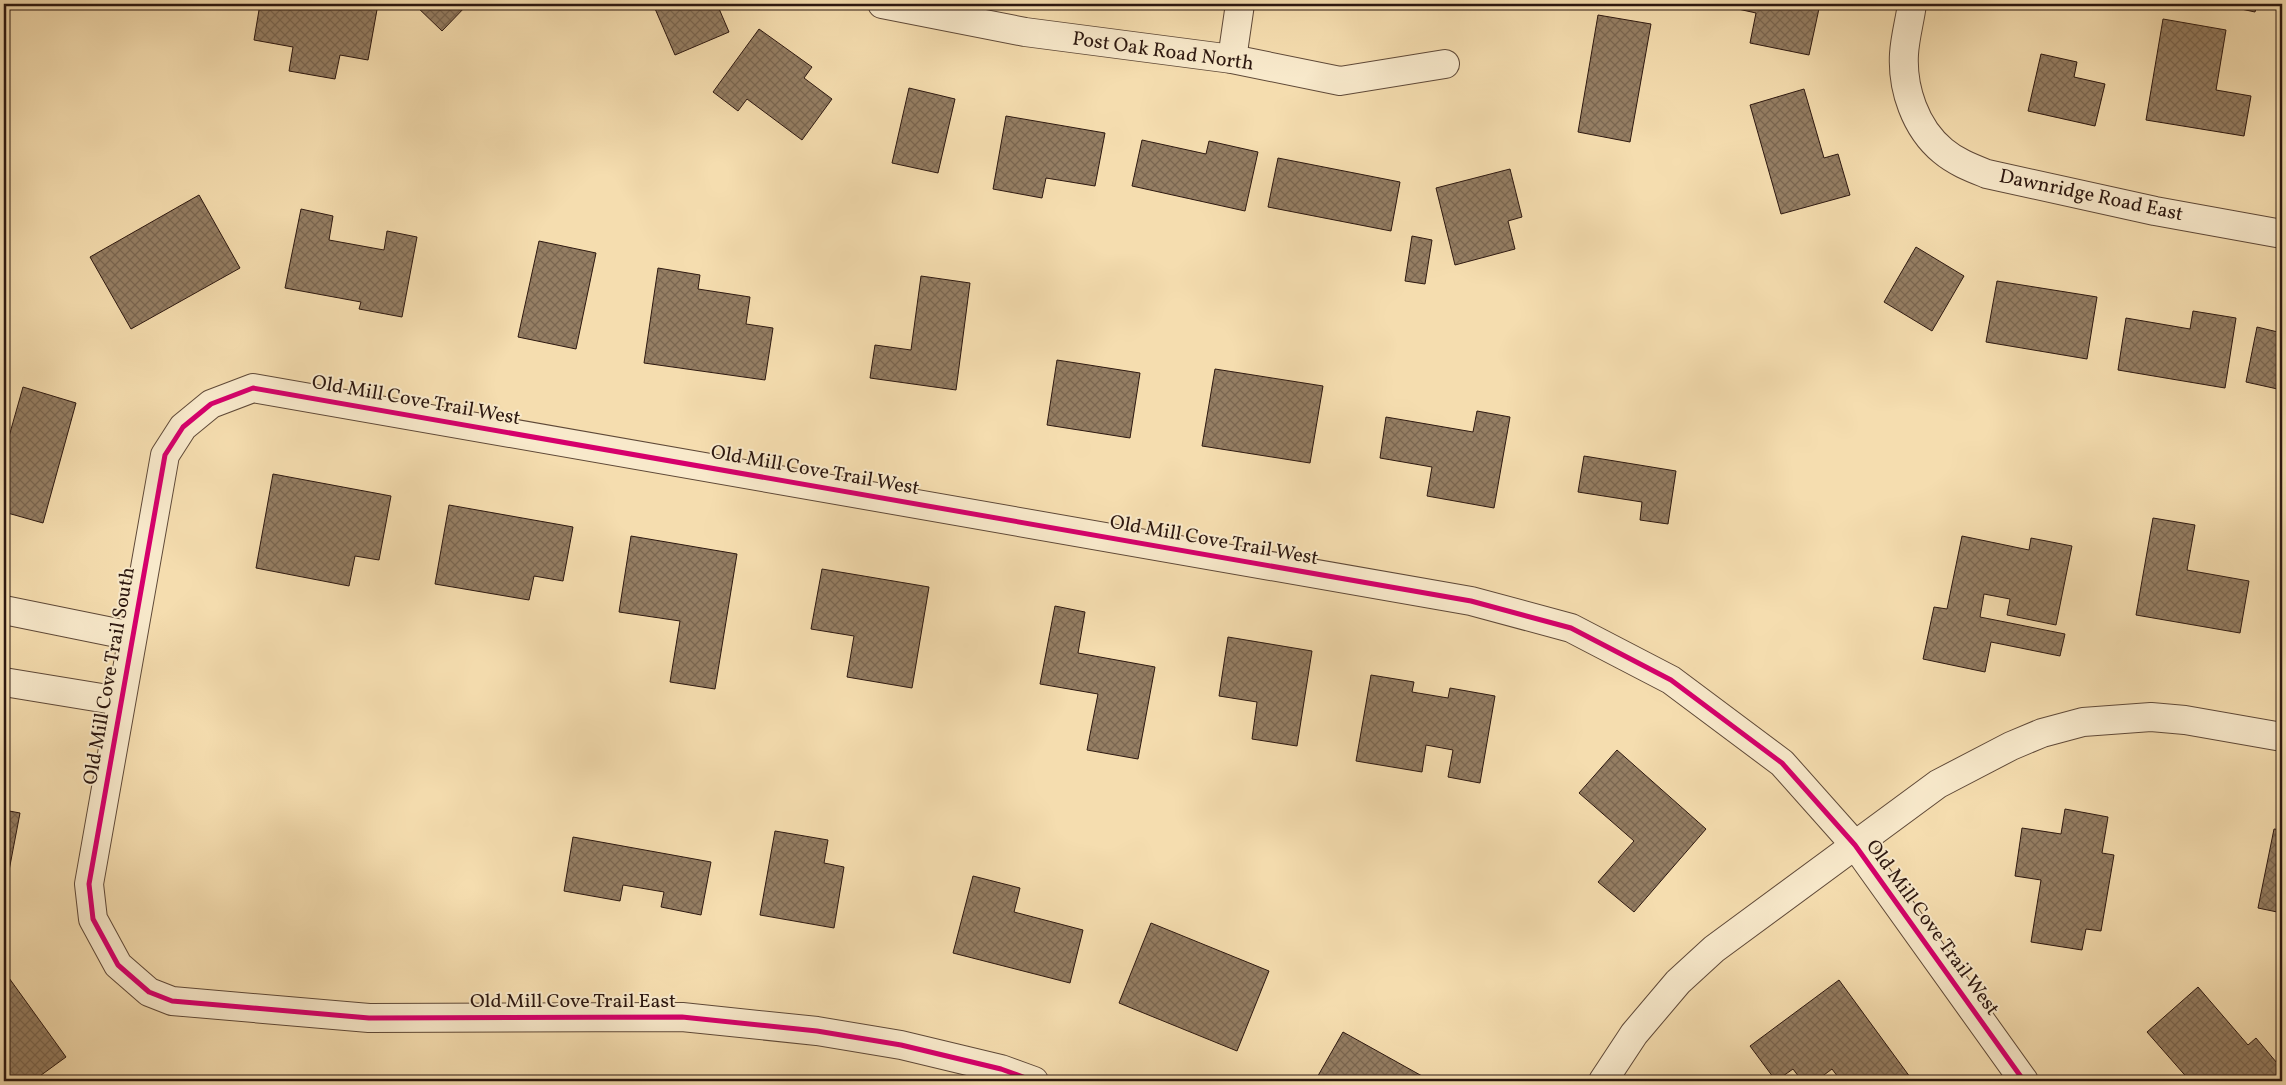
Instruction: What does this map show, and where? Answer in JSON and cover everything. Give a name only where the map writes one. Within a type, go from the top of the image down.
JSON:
[{"type":"street","name":"Post Oak Road North","points":[[882,4],[1025,32],[1232,60],[1340,82],[1445,64]]},
{"type":"street","points":[[1232,60],[1240,4]]},
{"type":"street","name":"Dawnridge Road East","points":[[1912,4],[1904,54],[1908,100],[1919,122],[1942,151],[1963,165],[1987,174],[2154,211],[2282,234]]},
{"type":"street","name":"Old Mill Cove Trail West","points":[[211,404],[253,388],[1471,601],[1570,628],[1671,680],[1782,762],[1855,845],[2024,1081]]},
{"type":"street","name":"Old Mill Cove Trail South","points":[[118,965],[93,919],[89,884],[165,454],[183,427],[211,404]]},
{"type":"street","points":[[4,610],[132,636]]},
{"type":"street","points":[[4,682],[120,701]]},
{"type":"street","points":[[1603,1081],[1634,1034],[1678,982],[1714,949],[1938,784],[2011,746],[2042,733],[2083,722],[2151,717],[2185,720],[2282,737]]},
{"type":"street","name":"Old Mill Cove Trail East","points":[[118,965],[149,992],[172,1001],[369,1018],[682,1017],[817,1031],[901,1045],[999,1075],[1034,1081]]},
{"type":"building","points":[[260,4],[378,4],[368,60],[340,55],[335,79],[289,71],[293,47],[254,40]]},
{"type":"building","points":[[414,4],[468,4],[442,31]]},
{"type":"building","points":[[653,4],[717,4],[729,32],[675,55]]},
{"type":"building","points":[[1739,4],[1820,4],[1809,55],[1750,43],[1756,13],[1738,9]]},
{"type":"building","points":[[2218,4],[2257,4],[2255,12]]},
{"type":"building","points":[[1598,15],[1651,24],[1630,142],[1578,132]]},
{"type":"building","points":[[2163,19],[2226,30],[2216,90],[2251,96],[2244,136],[2146,120]]},
{"type":"building","points":[[759,29],[812,67],[804,78],[832,99],[802,140],[747,99],[738,111],[713,92]]},
{"type":"building","points":[[2041,54],[2077,62],[2074,77],[2105,84],[2095,126],[2028,111]]},
{"type":"building","points":[[909,88],[955,99],[938,173],[892,163]]},
{"type":"building","points":[[1804,89],[1824,158],[1838,154],[1850,195],[1781,214],[1750,105]]},
{"type":"building","points":[[1006,116],[1105,133],[1095,186],[1046,178],[1042,198],[993,189]]},
{"type":"building","points":[[1142,140],[1206,154],[1209,141],[1258,152],[1245,211],[1132,186]]},
{"type":"building","points":[[1278,158],[1400,182],[1391,231],[1268,207]]},
{"type":"building","points":[[1510,169],[1522,217],[1508,221],[1515,249],[1455,265],[1436,188]]},
{"type":"building","points":[[199,195],[240,268],[131,329],[90,257]]},
{"type":"building","points":[[301,209],[333,216],[329,240],[384,250],[387,231],[417,237],[402,317],[359,309],[361,302],[285,288]]},
{"type":"building","points":[[1412,236],[1432,240],[1425,284],[1405,281]]},
{"type":"building","points":[[539,241],[596,253],[576,349],[518,337]]},
{"type":"building","points":[[1916,247],[1964,276],[1932,331],[1884,302]]},
{"type":"building","points":[[658,268],[700,275],[698,289],[750,297],[746,324],[773,328],[765,380],[644,363]]},
{"type":"building","points":[[921,276],[970,283],[956,390],[870,378],[875,345],[911,350]]},
{"type":"building","points":[[1997,281],[2097,297],[2087,359],[1986,342]]},
{"type":"building","points":[[2193,311],[2236,318],[2225,388],[2118,370],[2126,318],[2190,329]]},
{"type":"building","points":[[2257,327],[2282,333],[2282,390],[2246,382]]},
{"type":"building","points":[[1057,360],[1140,373],[1130,438],[1047,425]]},
{"type":"building","points":[[1215,369],[1323,386],[1310,463],[1202,446]]},
{"type":"building","points":[[23,387],[76,403],[43,523],[4,512],[4,454]]},
{"type":"building","points":[[1477,411],[1510,417],[1494,508],[1427,496],[1432,467],[1380,458],[1386,417],[1473,432]]},
{"type":"building","points":[[1584,456],[1676,471],[1668,524],[1640,520],[1642,502],[1578,492]]},
{"type":"building","points":[[273,474],[391,496],[379,560],[355,556],[349,586],[256,568]]},
{"type":"building","points":[[449,505],[573,527],[563,581],[534,576],[529,600],[435,584]]},
{"type":"building","points":[[2153,518],[2195,525],[2187,570],[2249,581],[2240,633],[2136,615]]},
{"type":"building","points":[[631,536],[737,554],[715,689],[670,682],[680,621],[619,612]]},
{"type":"building","points":[[1962,536],[2029,550],[2031,538],[2072,546],[2056,625],[2007,615],[2010,599],[1984,594],[1980,617],[2065,634],[2060,656],[1991,642],[1985,672],[1923,659],[1934,607],[1947,609]]},
{"type":"building","points":[[822,569],[929,587],[912,688],[847,677],[854,636],[811,629]]},
{"type":"building","points":[[1055,606],[1085,612],[1078,653],[1155,667],[1138,759],[1087,750],[1098,694],[1040,684]]},
{"type":"building","points":[[1228,637],[1312,651],[1297,746],[1252,739],[1257,702],[1219,696]]},
{"type":"building","points":[[1371,675],[1414,682],[1412,692],[1448,698],[1450,688],[1495,696],[1480,783],[1448,777],[1453,750],[1426,745],[1422,772],[1356,761]]},
{"type":"building","points":[[1617,750],[1706,829],[1634,912],[1598,882],[1634,841],[1579,793]]},
{"type":"building","points":[[2065,809],[2108,817],[2102,853],[2114,855],[2101,931],[2086,929],[2082,950],[2031,942],[2041,880],[2015,876],[2022,828],[2061,834]]},
{"type":"building","points":[[4,810],[20,813],[8,876],[4,875]]},
{"type":"building","points":[[2274,829],[2282,830],[2282,913],[2258,908]]},
{"type":"building","points":[[775,831],[828,840],[824,863],[844,867],[834,928],[760,915]]},
{"type":"building","points":[[573,837],[711,862],[701,915],[661,907],[664,892],[623,885],[620,901],[564,891]]},
{"type":"building","points":[[973,876],[1020,888],[1014,912],[1083,930],[1070,983],[953,953]]},
{"type":"building","points":[[1151,923],[1269,971],[1237,1051],[1119,1003]]},
{"type":"building","points":[[4,971],[66,1057],[33,1081],[13,1081],[4,1069]]},
{"type":"building","points":[[1839,980],[1910,1077],[1905,1081],[1841,1081],[1832,1069],[1816,1081],[1802,1081],[1793,1069],[1776,1081],[1750,1046]]},
{"type":"building","points":[[2198,987],[2248,1045],[2256,1038],[2282,1069],[2282,1077],[2277,1081],[2190,1081],[2147,1032]]},
{"type":"building","points":[[1343,1032],[1431,1081],[1315,1081]]},
{"type":"cycle path","points":[[1034,1081],[1001,1069],[901,1045],[817,1031],[682,1017],[369,1018],[172,1001],[149,992],[118,965],[93,919],[89,884],[165,455],[183,427],[211,404],[253,388],[1471,601],[1571,628],[1671,680],[1782,763],[1855,845],[2024,1081]]}]
